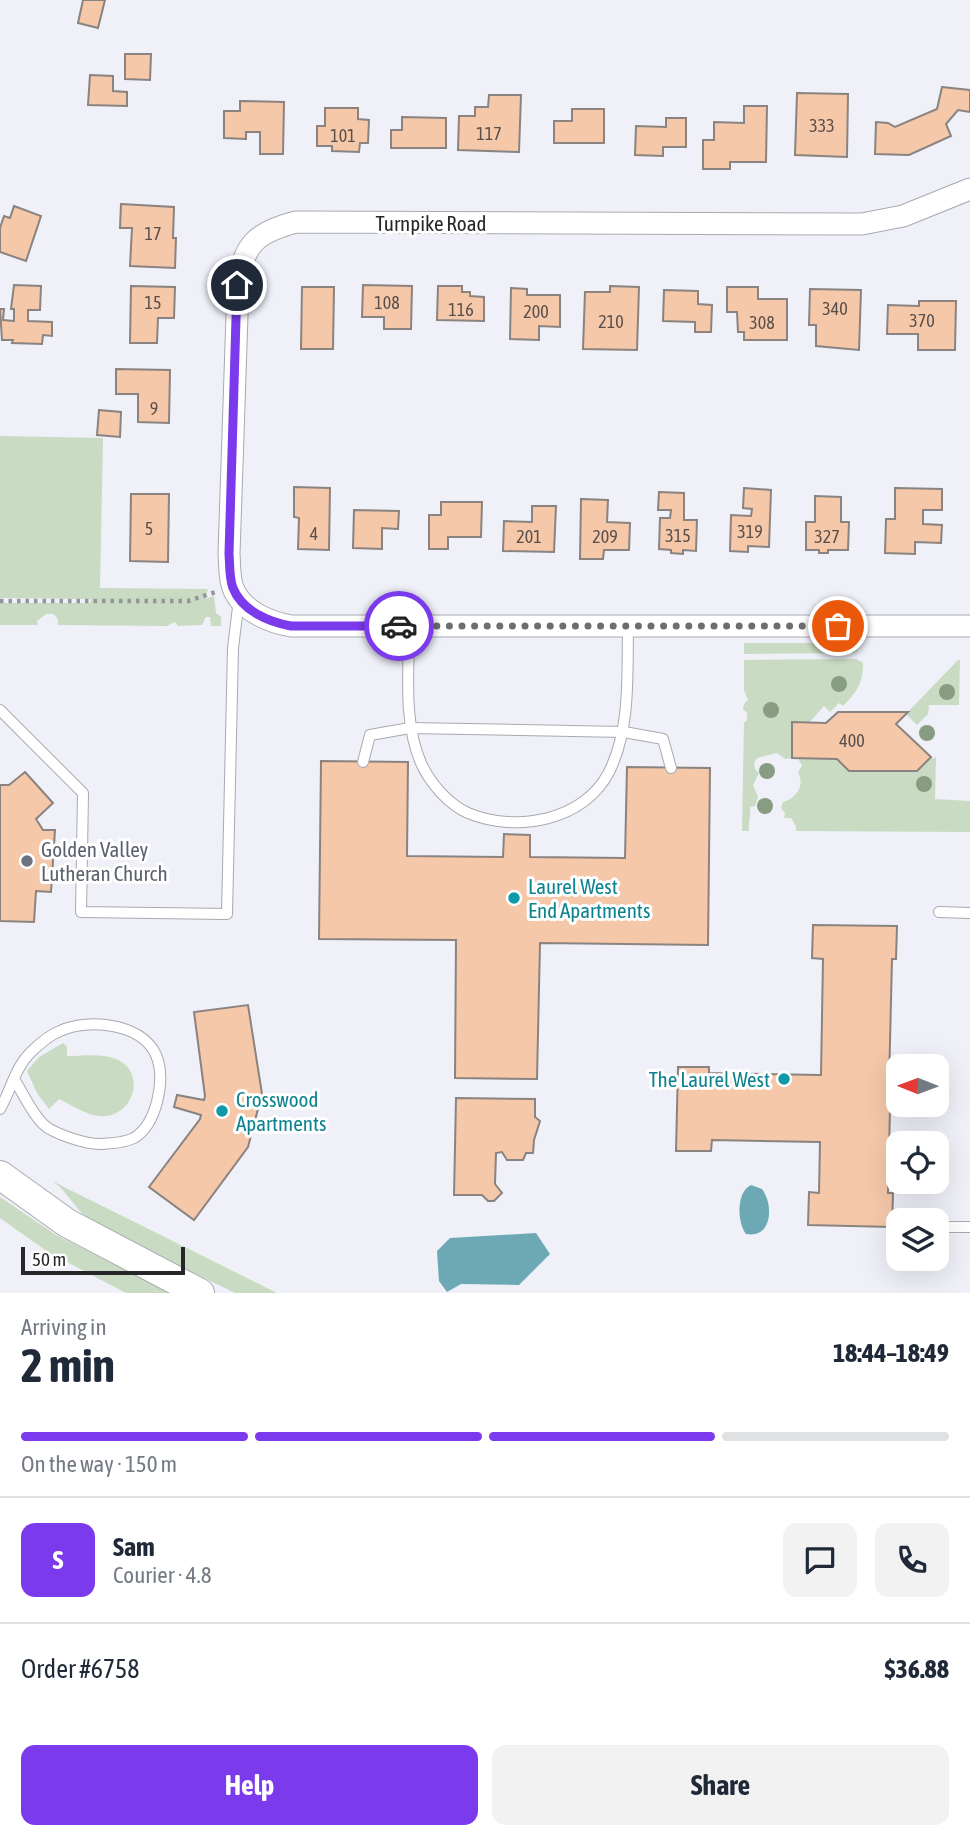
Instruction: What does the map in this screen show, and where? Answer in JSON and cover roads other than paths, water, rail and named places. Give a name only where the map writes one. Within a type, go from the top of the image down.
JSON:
[{"type":"street","name":"Turnpike Road","points":[[239,599],[233,586],[229,554],[237,285],[244,254],[253,241],[264,233],[296,222],[862,224],[903,216],[970,189]]},
{"type":"street","points":[[239,599],[258,615],[274,623],[291,626],[970,626]]},
{"type":"street","points":[[0,1175],[67,1223],[200,1293]]},
{"type":"lane","points":[[0,710],[83,793],[81,912],[227,914],[233,648],[239,599]]},
{"type":"lane","points":[[409,626],[410,728],[421,764],[450,802],[466,813],[487,819],[517,821],[548,819],[569,812],[590,798],[608,773],[624,732],[628,625]]},
{"type":"lane","points":[[363,762],[370,734],[410,728],[624,732],[663,739],[671,768]]},
{"type":"lane","points":[[939,912],[970,913]]},
{"type":"lane","points":[[0,1109],[19,1065],[32,1051],[60,1031],[95,1025],[125,1030],[144,1040],[156,1055],[160,1077],[158,1099],[149,1121],[135,1137],[120,1143],[97,1145],[78,1141],[44,1125],[14,1079]]},
{"type":"lane","points":[[949,1227],[970,1227]]},
{"type":"water","points":[[751,1185],[762,1189],[769,1212],[766,1226],[761,1231],[746,1234],[741,1222],[740,1200]]},
{"type":"water","points":[[536,1233],[550,1254],[519,1285],[461,1284],[447,1292],[439,1281],[437,1251],[450,1238]]},
{"type":"place","name":"Golden Valley Lutheran Church","points":[[27,861]]},
{"type":"place","name":"Laurel West End Apartments","points":[[514,898]]},
{"type":"place","name":"The Laurel West","points":[[784,1079]]},
{"type":"place","name":"Crosswood Apartments","points":[[222,1111]]}]
